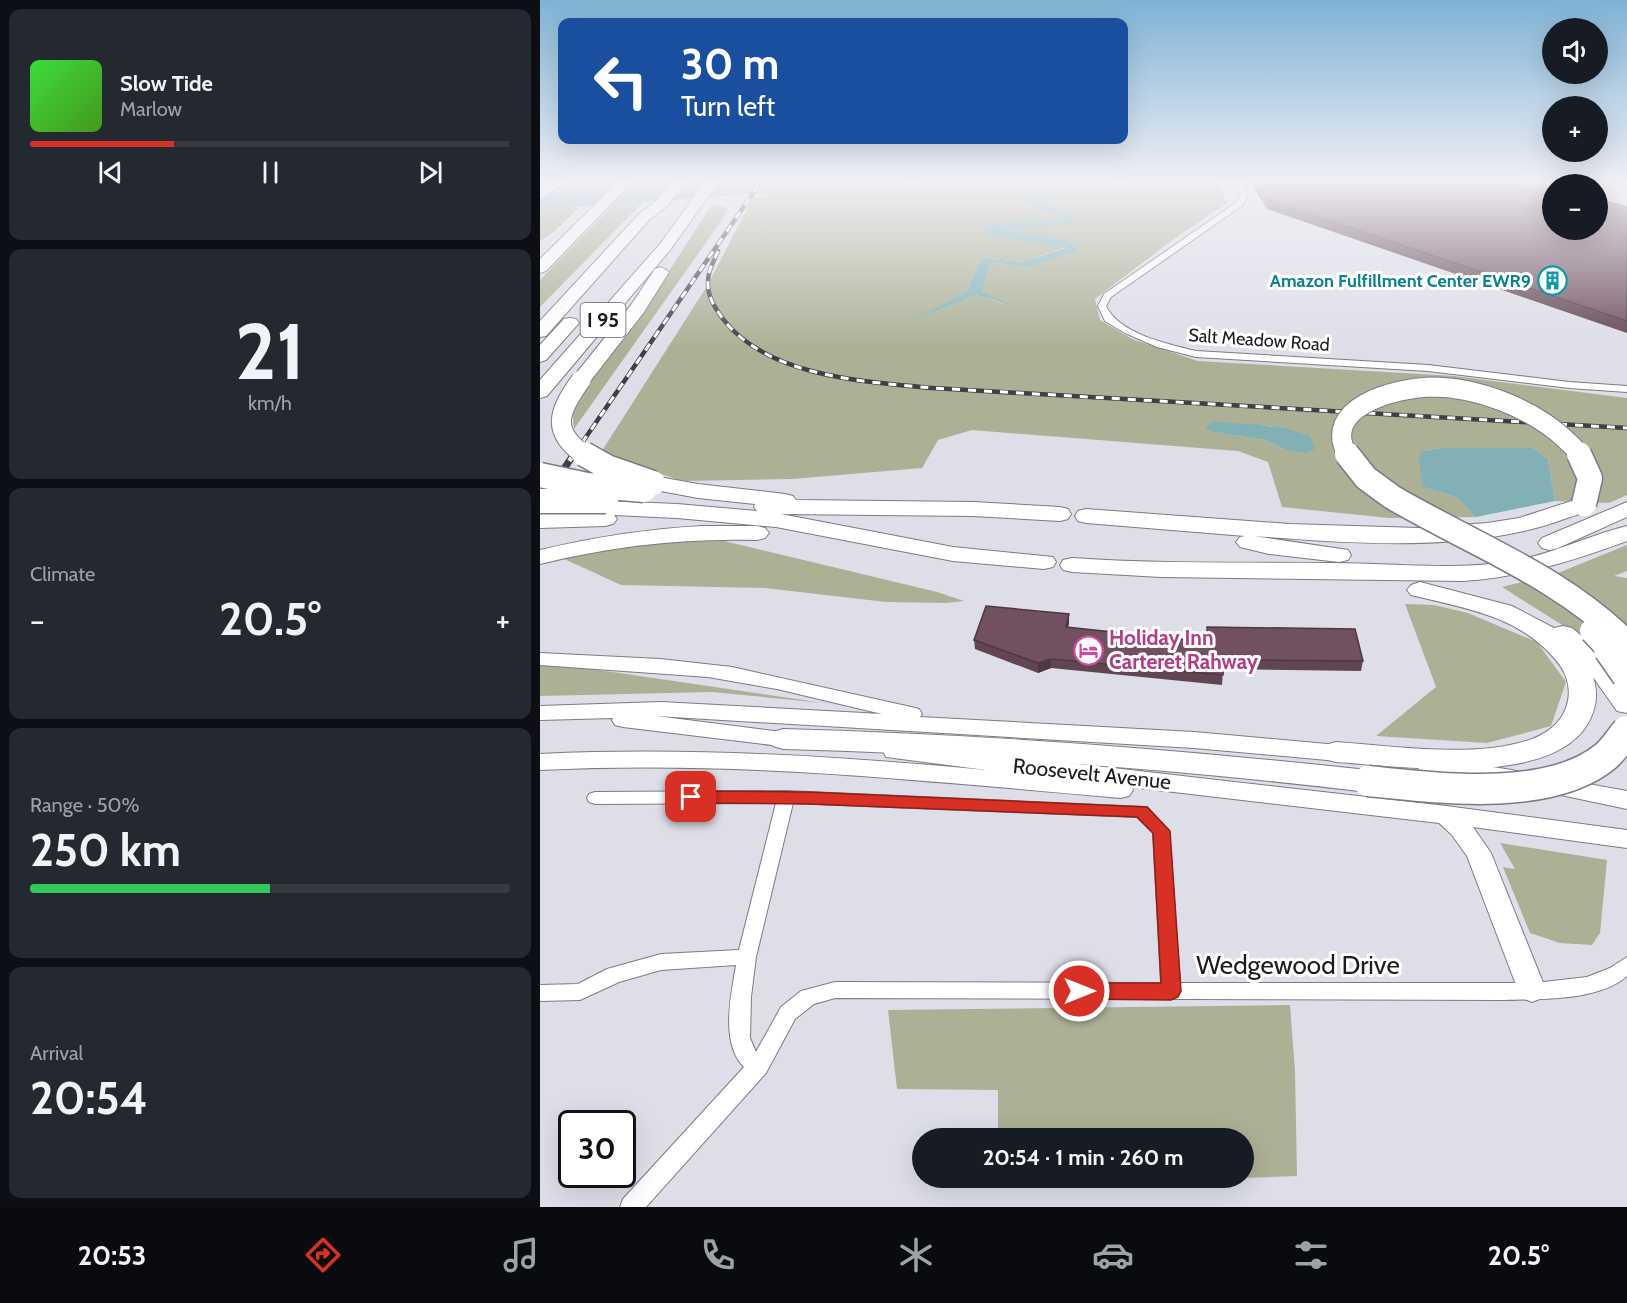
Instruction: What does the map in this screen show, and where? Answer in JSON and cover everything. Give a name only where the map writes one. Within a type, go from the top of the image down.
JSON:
[{"type":"highway","points":[[540,250],[560,236]]},
{"type":"highway","points":[[540,268],[568,236]]},
{"type":"highway","name":"I 95","points":[[540,332],[630,236]]},
{"type":"highway","points":[[540,356],[574,318],[635,236]]},
{"type":"highway","name":"I 95","points":[[540,392],[676,236]]},
{"type":"highway","points":[[635,507],[593,460],[573,446],[565,436],[561,426],[563,407],[581,380],[638,308],[672,242]]},
{"type":"highway","points":[[1573,419],[1526,400],[1469,389],[1437,387],[1384,395],[1364,403],[1345,420],[1341,434],[1343,447],[1351,461],[1365,475],[1568,611],[1605,644],[1627,675]]},
{"type":"highway","points":[[540,475],[587,485],[684,533],[788,535],[830,531]]},
{"type":"highway","points":[[1086,516],[1173,524],[1362,534],[1446,534],[1517,526],[1555,516],[1584,504],[1609,485]]},
{"type":"highway","points":[[540,521],[635,507],[736,496],[866,507]]},
{"type":"highway","points":[[540,501],[776,520],[953,554],[1044,562]]},
{"type":"highway","points":[[540,507],[866,507],[973,509],[1060,514]]},
{"type":"highway","points":[[540,557],[635,507]]},
{"type":"highway","points":[[1410,507],[1567,593],[1596,614],[1627,643]]},
{"type":"highway","points":[[1173,524],[1290,550],[1402,560],[1454,560],[1497,556],[1538,547],[1627,509]]},
{"type":"highway","points":[[1072,565],[1160,570],[1346,569],[1436,574],[1487,572],[1532,564],[1627,533]]},
{"type":"highway","points":[[1249,570],[1478,596],[1518,609],[1575,642],[1599,665],[1627,704]]},
{"type":"highway","points":[[1336,752],[1463,757],[1509,754],[1544,745],[1569,729],[1577,718],[1584,696],[1582,685],[1574,664],[1557,643],[1532,625],[1500,610],[1420,590]]},
{"type":"highway","points":[[783,739],[894,741],[1084,752],[1450,788],[1502,787],[1546,782],[1583,770],[1598,762],[1611,752],[1627,732]]},
{"type":"main road","points":[[540,659],[639,664],[731,674],[800,687],[970,726]]},
{"type":"main road","name":"Roosevelt Avenue","points":[[549,712],[661,709],[1194,740],[1336,752],[1486,774],[1627,800]]},
{"type":"main road","name":"Roosevelt Avenue","points":[[549,712],[1446,815],[1627,839]]},
{"type":"main road","points":[[540,762],[606,758],[728,758],[1169,794],[1240,791]]},
{"type":"main road","points":[[1446,815],[1461,829],[1478,853],[1532,990]]},
{"type":"street","name":"Salt Meadow Road","points":[[1192,236],[1107,296],[1102,306],[1108,319],[1153,343],[1196,354],[1428,368],[1569,385],[1627,389]]},
{"type":"street","points":[[759,1066],[748,1059],[740,1038],[741,997],[747,957],[786,797]]},
{"type":"street","points":[[595,798],[786,797],[1141,811],[1161,831],[1171,991]]},
{"type":"street","points":[[540,993],[580,992],[614,975],[661,962],[747,957]]},
{"type":"street","name":"Wedgewood Drive","points":[[631,1207],[759,1066],[788,1013],[797,1004],[818,993],[862,990],[1532,990],[1599,982],[1619,973],[1627,965]]},
{"type":"green space","points":[[583,236],[609,236],[540,307],[540,280]]},
{"type":"green space","points":[[691,236],[710,236],[574,429],[572,407],[662,282]]},
{"type":"green space","points":[[733,236],[996,236],[1066,247],[1023,262],[981,258],[967,291],[919,318],[976,295],[1007,305],[982,291],[991,262],[1030,268],[1080,250],[1067,239],[1049,236],[1178,236],[1095,299],[1100,320],[1132,339],[1198,361],[1454,376],[1627,398],[1627,495],[1609,503],[1555,501],[1548,459],[1533,448],[1441,448],[1422,451],[1423,487],[1456,497],[1476,517],[1389,518],[1282,507],[1268,462],[1238,451],[972,430],[938,440],[922,468],[792,479],[682,481],[600,454],[707,286]],"holes":[[[1250,425],[1272,426],[1286,450],[1265,440],[1213,432]]]},
{"type":"green space","points":[[724,541],[937,592],[964,601],[886,602],[765,588],[621,585],[560,557],[651,542]]},
{"type":"green space","points":[[1627,545],[1627,571],[1614,576],[1627,578],[1627,695],[1597,647],[1502,587],[1558,573]]},
{"type":"green space","points":[[1405,604],[1434,605],[1468,613],[1537,642],[1566,682],[1551,726],[1487,743],[1376,736],[1436,687]]},
{"type":"green space","points":[[558,664],[824,703],[712,692],[540,696],[540,665]]},
{"type":"green space","points":[[1500,843],[1607,860],[1600,933],[1592,945],[1560,943],[1530,933],[1503,867],[1515,869]]},
{"type":"green space","points":[[1290,1005],[1295,1071],[1297,1176],[1254,1178],[1254,1128],[998,1128],[998,1090],[897,1089],[888,1010]]},
{"type":"water","points":[[996,236],[1050,236],[1067,239],[1080,250],[1030,268],[991,262],[982,291],[1012,306],[976,295],[912,321],[967,291],[981,258],[1023,262],[1065,248]]},
{"type":"water","points":[[1213,422],[1262,425],[1298,432],[1310,436],[1315,449],[1304,453],[1286,450],[1265,440],[1213,432],[1205,427]]},
{"type":"water","points":[[1441,448],[1533,448],[1548,459],[1555,501],[1476,517],[1456,497],[1423,487],[1419,457],[1422,451]]},
{"type":"building","points":[[1376,236],[1542,236],[1542,240],[1608,240],[1608,236],[1627,236],[1627,321]]},
{"type":"building","name":"Holiday Inn Carteret Rahway","points":[[986,606],[1069,614],[1066,627],[1208,642],[1207,627],[1355,629],[1363,661],[1224,660],[1223,675],[1051,659],[1038,663],[974,640]]},
{"type":"railway","points":[[573,456],[723,236]]},
{"type":"railway","points":[[718,251],[709,273],[709,292],[720,315],[742,338],[765,353],[791,365],[849,379],[933,388],[1627,428]]},
{"type":"railway","points":[[540,504],[574,454]]},
{"type":"place","name":"Amazon Fulfillment Center EWR9","points":[[1552,281]]},
{"type":"place","name":"Holiday Inn Carteret Rahway","points":[[1088,650]]},
{"type":"route","points":[[691,797],[786,797],[1141,811],[1161,831],[1171,991],[1079,991]]}]
